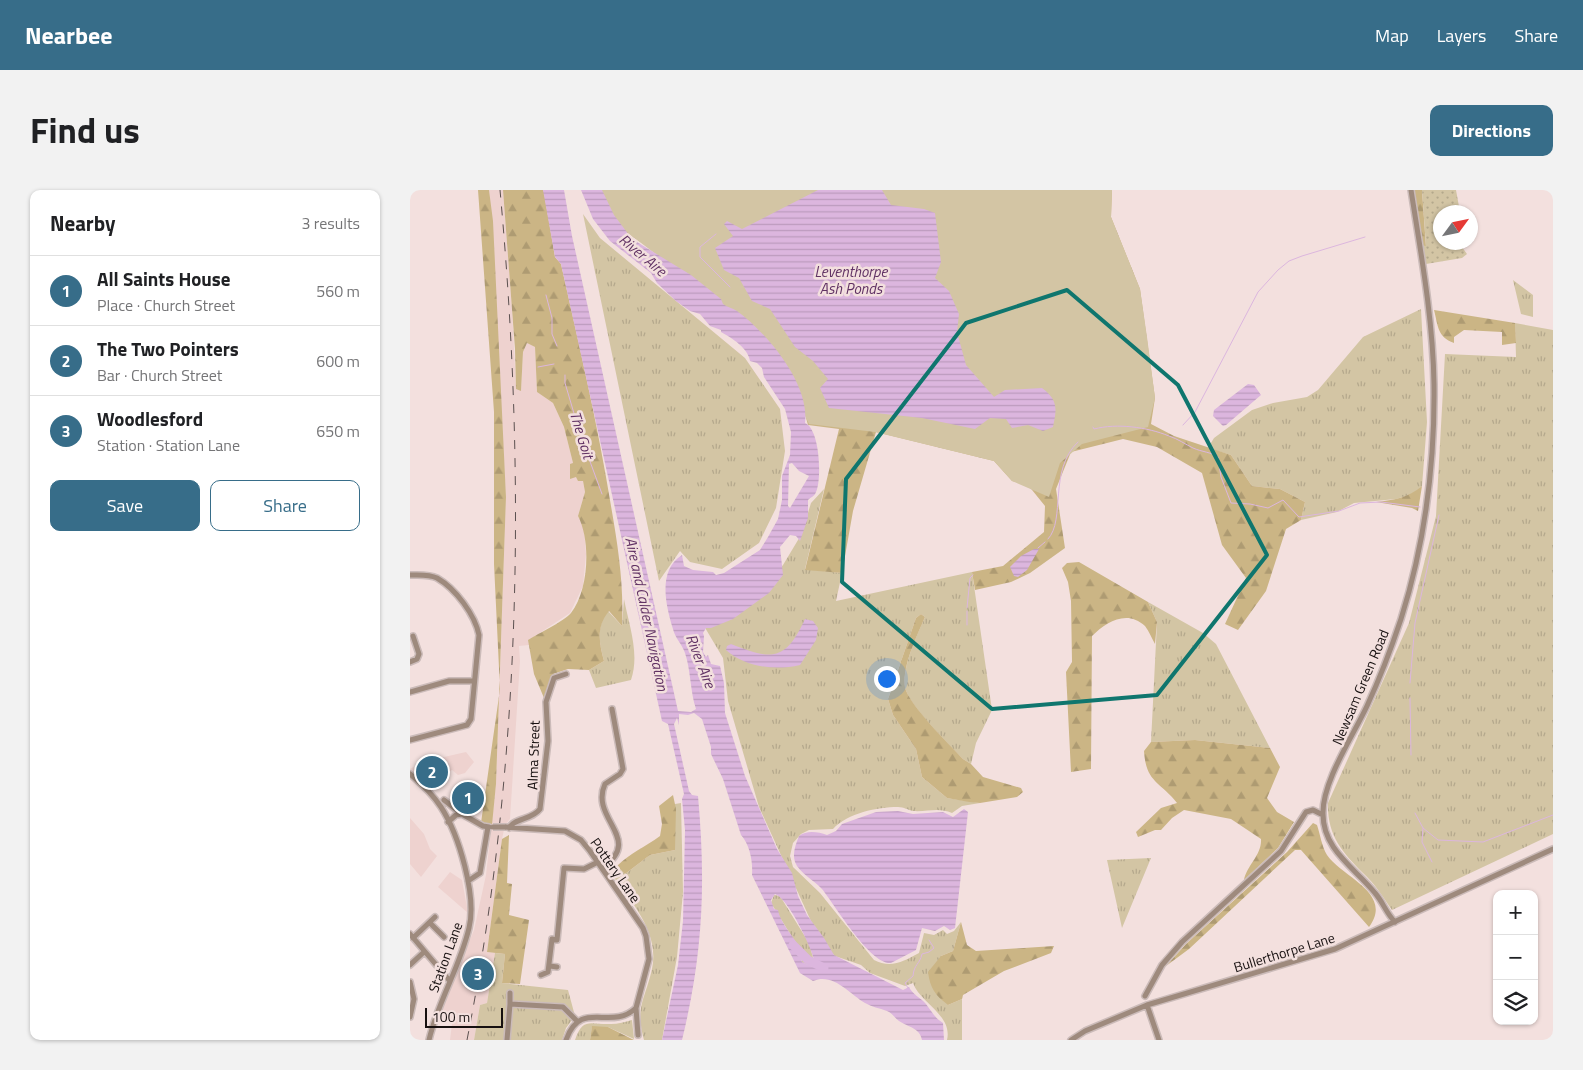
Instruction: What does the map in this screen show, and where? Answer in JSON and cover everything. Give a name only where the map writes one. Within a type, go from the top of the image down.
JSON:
[{"type":"street","name":"Newsam Green Road","points":[[1323,815],[1328,784],[1367,705],[1388,657],[1406,601],[1422,538],[1433,444],[1434,383],[1427,302],[1411,190]]},
{"type":"street","points":[[410,575],[425,574],[436,578],[448,587],[476,623],[479,635],[478,655],[473,681],[471,719],[467,725],[410,740]]},
{"type":"street","points":[[412,661],[419,652],[413,636]]},
{"type":"street","name":"Alma Street","points":[[507,828],[533,817],[540,809],[547,749],[546,702],[554,678],[566,674]]},
{"type":"street","points":[[410,692],[449,681],[473,681]]},
{"type":"street","points":[[602,868],[617,856],[620,848],[615,832],[608,821],[602,794],[605,784],[620,774],[623,769],[612,709]]},
{"type":"street","name":"Station Lane","points":[[410,774],[442,808],[468,881],[472,899],[470,924],[429,1040]]},
{"type":"street","points":[[444,800],[462,814],[488,827],[480,873],[468,881]]},
{"type":"street","points":[[1145,996],[1162,965],[1182,942],[1281,851],[1306,812],[1313,810],[1323,815],[1326,830],[1340,858],[1377,895],[1388,916],[1395,922]]},
{"type":"street","points":[[448,822],[456,815],[462,814]]},
{"type":"street","name":"Pottery Lane","points":[[488,827],[565,831],[581,840],[598,862],[643,928],[648,945],[648,965],[636,1008],[638,1035]]},
{"type":"street","name":"Bullerthorpe Lane","points":[[1071,1040],[1085,1031],[1147,1005],[1313,958],[1553,849]]},
{"type":"street","points":[[541,975],[548,972],[552,940],[557,940],[564,868],[584,869],[598,862]]},
{"type":"street","points":[[435,917],[412,936],[449,980]]},
{"type":"street","points":[[430,922],[444,937]]},
{"type":"street","points":[[410,965],[424,952]]},
{"type":"street","points":[[550,966],[557,967]]},
{"type":"street","points":[[410,982],[414,999],[410,1017]]},
{"type":"street","points":[[507,1040],[510,993]]},
{"type":"street","points":[[510,1004],[564,1007],[577,1021]]},
{"type":"street","points":[[1147,1005],[1159,1040]]},
{"type":"street","points":[[566,1040],[571,1027],[577,1021],[587,1017],[623,1017],[636,1008]]},
{"type":"highlighted area","points":[[1067,290],[1178,385],[1267,555],[1157,695],[992,709],[842,582],[846,479],[966,323]]},
{"type":"shaded area","points":[[489,190],[503,190],[516,388],[521,390],[523,352],[527,343],[535,347],[537,392],[553,403],[564,427],[576,475],[583,481],[585,492],[578,516],[584,528],[586,554],[583,586],[570,613],[529,640],[529,645],[519,646],[520,661],[510,819],[505,825],[502,839],[487,952],[495,953],[487,1003],[480,1005],[474,1040],[450,1040],[452,1024],[441,1009],[474,930],[486,875],[496,784],[506,497]]},
{"type":"shaded area","points":[[466,752],[474,762],[465,773],[458,775],[452,770],[449,772],[441,788],[436,785],[434,788],[410,769],[422,762]]},
{"type":"shaded area","points":[[410,818],[424,834],[430,849],[437,856],[421,877],[410,864]]},
{"type":"shaded area","points":[[450,872],[462,880],[468,913],[438,887]]},
{"type":"green space","points":[[478,190],[489,190],[493,221],[506,497],[500,681],[494,564],[494,412]]},
{"type":"green space","points":[[503,190],[543,190],[544,192],[555,257],[561,264],[588,385],[620,566],[622,626],[609,611],[600,629],[604,661],[589,670],[568,669],[553,674],[547,696],[544,698],[534,674],[528,640],[557,624],[571,613],[582,592],[585,579],[586,552],[585,538],[578,516],[585,492],[583,481],[578,481],[576,477],[570,479],[570,464],[573,463],[564,427],[553,403],[537,392],[535,347],[527,343],[523,352],[521,391],[516,389],[515,349]]},
{"type":"green space","points":[[600,190],[1112,190],[1111,217],[1140,289],[1155,398],[1148,427],[1082,444],[1060,463],[1049,497],[1012,481],[994,461],[875,432],[809,424],[776,356],[708,294],[615,223]]},
{"type":"green space","points":[[1112,190],[1111,217],[1140,289],[1155,398],[1151,424],[1174,436],[1231,455],[1252,486],[1280,489],[1305,502],[1301,520],[1286,529],[1266,591],[1238,630],[1225,624],[1246,578],[1222,545],[1202,473],[1157,447],[1123,439],[1071,452],[1056,489],[1065,548],[1030,573],[1011,582],[975,590],[972,572],[1003,566],[1044,532],[1045,506],[1028,485],[1012,481],[994,461],[876,432],[853,511],[842,573],[805,570],[839,429],[808,425],[797,385],[694,278],[627,233],[605,200]]},
{"type":"green space","points":[[1414,190],[1422,190],[1426,247],[1421,245]]},
{"type":"green space","points":[[1422,190],[1456,190],[1459,205],[1433,205],[1433,250],[1464,250],[1467,254],[1462,258],[1426,264],[1421,245],[1426,246]]},
{"type":"green space","points":[[583,214],[600,238],[745,358],[780,409],[785,451],[776,508],[759,543],[722,569],[690,562],[680,551],[659,581]]},
{"type":"green space","points":[[1513,280],[1533,295],[1533,317],[1521,314]]},
{"type":"green space","points":[[1421,309],[1427,422],[1422,486],[1413,494],[1396,499],[1354,503],[1337,512],[1301,520],[1305,502],[1280,489],[1252,486],[1231,455],[1208,448],[1214,438],[1252,410],[1273,403],[1307,397],[1318,390],[1363,337]]},
{"type":"green space","points":[[1434,310],[1515,323],[1516,343],[1502,345],[1502,332],[1464,330],[1454,337],[1454,343],[1441,334]]},
{"type":"green space","points":[[1515,323],[1553,330],[1553,834],[1392,910],[1375,886],[1337,842],[1330,824],[1328,803],[1409,623],[1436,516],[1445,354],[1516,357]]},
{"type":"green space","points":[[1422,486],[1418,511],[1412,508],[1376,502],[1401,498]]},
{"type":"green space","points":[[824,489],[805,569],[842,573],[836,601],[972,572],[992,710],[976,743],[971,764],[963,759],[921,714],[913,704],[905,687],[908,661],[925,617],[921,614],[916,618],[888,699],[893,715],[916,749],[922,777],[947,798],[980,803],[962,806],[952,813],[937,810],[913,811],[902,807],[881,808],[863,812],[839,823],[833,829],[809,830],[801,834],[793,843],[790,856],[793,867],[820,893],[874,960],[880,963],[892,964],[908,959],[919,953],[924,933],[934,935],[943,930],[947,934],[954,931],[961,922],[953,951],[941,956],[948,1005],[962,999],[962,1040],[947,1040],[948,1031],[945,1023],[916,990],[913,983],[905,986],[870,973],[861,965],[835,956],[820,941],[759,807],[728,701],[723,658],[704,626],[765,586],[783,565],[801,535],[811,503]]},
{"type":"green space","points":[[1079,562],[1148,602],[1157,622],[1155,644],[1145,626],[1131,618],[1117,619],[1110,622],[1092,636],[1091,769],[1071,772],[1066,672],[1072,662],[1071,601],[1068,582],[1062,568],[1067,563]]},
{"type":"green space","points":[[624,599],[634,650],[631,680],[596,688],[589,670],[604,661],[600,629],[608,611],[622,626]]},
{"type":"green space","points":[[1148,602],[1203,633],[1216,644],[1270,748],[1195,740],[1151,742],[1157,622]]},
{"type":"green space","points":[[921,614],[925,617],[911,651],[906,670],[905,687],[908,694],[921,714],[963,759],[971,764],[983,777],[1021,788],[1023,792],[1017,797],[980,803],[947,798],[922,777],[916,749],[893,715],[888,699],[916,618]]},
{"type":"green space","points":[[499,695],[496,784],[492,825],[481,823]]},
{"type":"green space","points":[[1195,740],[1270,748],[1280,767],[1267,798],[1277,812],[1294,822],[1278,848],[1244,880],[1257,855],[1261,839],[1231,819],[1184,810],[1172,818],[1161,830],[1155,830],[1138,837],[1136,832],[1161,808],[1177,803],[1151,776],[1145,762],[1144,751],[1151,742]]},
{"type":"green space","points":[[673,795],[676,809],[675,850],[650,855],[625,874],[617,866],[660,836],[662,824],[659,806]]},
{"type":"green space","points":[[681,803],[683,892],[677,957],[662,1040],[644,1040],[640,1019],[642,1003],[652,969],[652,942],[642,917],[610,872],[617,866],[625,874],[650,855],[675,850],[675,804]]},
{"type":"green space","points":[[1313,823],[1317,825],[1327,855],[1371,895],[1375,905],[1375,915],[1369,927],[1301,850],[1295,850],[1189,949],[1166,966],[1186,944],[1287,852]]},
{"type":"green space","points":[[509,835],[507,883],[512,884],[509,915],[529,920],[520,984],[502,983],[505,954],[487,952],[502,839]]},
{"type":"green space","points":[[1151,858],[1122,928],[1107,860]]},
{"type":"green space","points":[[774,895],[780,896],[809,943],[815,965],[813,967],[802,962],[800,950],[771,903]]},
{"type":"green space","points":[[961,922],[967,945],[976,951],[1054,946],[1051,953],[1004,971],[963,995],[962,999],[948,1005],[934,991],[928,972],[941,956],[953,951]]},
{"type":"green space","points":[[495,953],[505,954],[502,983],[568,990],[575,1016],[566,1028],[562,1040],[474,1040],[480,1005],[487,1003]]},
{"type":"green space","points":[[632,1020],[634,1039],[608,1027],[592,1027],[590,1040],[575,1040],[581,1028],[588,1023],[616,1024]]},
{"type":"green space","points":[[592,1026],[608,1027],[634,1040],[590,1040]]},
{"type":"water","name":"Aire and Calder Navigation","points":[[543,190],[564,190],[572,236],[678,711],[691,712],[696,709],[687,660],[674,632],[666,600],[666,579],[669,570],[682,555],[684,566],[693,570],[713,572],[716,575],[724,573],[760,550],[778,519],[782,500],[782,476],[790,455],[791,432],[785,409],[764,377],[762,368],[757,363],[750,361],[743,348],[734,340],[721,332],[721,330],[710,326],[700,314],[690,311],[676,301],[657,283],[651,273],[610,241],[593,219],[581,190],[602,190],[614,215],[632,239],[691,275],[721,299],[723,304],[737,311],[749,321],[773,346],[794,376],[805,408],[805,423],[814,434],[817,444],[818,486],[815,495],[808,500],[808,518],[800,541],[796,536],[790,535],[780,547],[783,575],[769,593],[733,619],[711,628],[706,628],[703,633],[703,652],[706,657],[708,655],[711,664],[720,666],[724,683],[725,713],[745,776],[777,849],[792,873],[798,896],[807,915],[834,955],[903,990],[909,987],[943,1023],[944,1040],[922,1040],[916,1030],[899,1021],[889,1012],[865,1003],[841,985],[827,979],[813,981],[800,973],[752,875],[749,849],[741,835],[723,779],[711,754],[711,747],[702,719],[694,713],[688,715],[679,714],[679,725],[677,718],[674,724],[689,791],[692,795],[698,796],[702,859],[701,919],[694,978],[682,1040],[662,1040],[678,965],[683,921],[685,830],[682,799],[684,794],[668,724],[662,721],[561,264],[555,257]],"holes":[[[792,463],[799,471],[809,476],[790,508],[788,506],[789,464]],[[775,894],[787,905],[805,936],[815,963],[813,967],[802,962],[801,950],[779,915],[778,910],[774,909],[771,900]]]},
{"type":"water","name":"Leventhorpe Ash Ponds","points":[[818,190],[882,190],[891,205],[924,209],[935,213],[941,262],[935,278],[949,291],[959,314],[957,332],[966,365],[994,397],[1005,390],[1042,388],[1054,401],[1055,415],[1053,427],[1043,431],[1028,425],[1012,428],[1006,419],[990,418],[975,429],[922,418],[829,408],[820,388],[828,379],[813,361],[795,347],[770,309],[752,301],[739,278],[724,270],[715,248],[733,236],[724,224],[727,221],[742,229]]},
{"type":"water","points":[[1248,384],[1254,385],[1261,395],[1223,426],[1213,416],[1214,410]]},
{"type":"water","points":[[1034,549],[1039,549],[1027,570],[1018,577],[1014,576],[1010,567],[1021,556]]},
{"type":"water","points":[[805,619],[813,621],[818,628],[816,640],[800,665],[781,668],[751,664],[726,650],[727,646],[731,644],[757,653],[776,654],[784,650],[791,643]]},
{"type":"water","points":[[964,809],[968,812],[955,928],[950,930],[944,926],[935,931],[922,928],[916,950],[891,963],[873,955],[863,945],[822,889],[803,873],[794,859],[799,836],[809,832],[827,835],[836,831],[842,824],[876,812],[898,811],[913,814],[943,812],[953,817]]},
{"type":"waterway","points":[[716,234],[700,247],[700,257],[730,287]]},
{"type":"waterway","points":[[1183,425],[1195,412],[1258,292],[1278,270],[1289,261],[1302,256],[1365,237]]},
{"type":"waterway","name":"The Goit","points":[[546,295],[552,318],[552,334],[557,346]]},
{"type":"waterway","points":[[538,367],[554,364]]},
{"type":"waterway","name":"The Goit","points":[[565,375],[565,383],[581,437],[602,494]]},
{"type":"waterway","points":[[1093,427],[1094,429],[1122,426],[1151,430],[1215,455],[1218,457],[1221,477],[1231,503],[1250,504],[1268,508],[1283,500],[1299,517],[1339,511],[1360,503],[1381,502],[1420,507]]},
{"type":"waterway","points":[[1048,539],[1053,531],[1056,520],[1063,466],[1069,453],[1078,442]]},
{"type":"waterway","points":[[1410,683],[1415,623],[1439,515]]},
{"type":"waterway","points":[[1038,548],[1045,542]]},
{"type":"waterway","points":[[967,608],[970,578],[973,575]]},
{"type":"waterway","points":[[967,611],[967,625]]},
{"type":"waterway","points":[[1410,698],[1411,755]]},
{"type":"waterway","points":[[1415,813],[1423,828],[1438,840],[1483,842],[1553,815]]},
{"type":"waterway","points":[[1423,828],[1422,842],[1432,862]]},
{"type":"waterway","points":[[908,988],[905,983],[913,976],[922,954],[934,948],[929,940]]},
{"type":"waterway","name":"River Aire","points":[[793,945],[808,960],[824,968]]},
{"type":"railway","points":[[467,1040],[485,935],[499,829],[514,617],[514,403],[500,190]]},
{"type":"place","name":"The Two Pointers","points":[[432,772]]},
{"type":"place","name":"All Saints House","points":[[468,798]]},
{"type":"place","name":"Woodlesford","points":[[478,974]]}]
